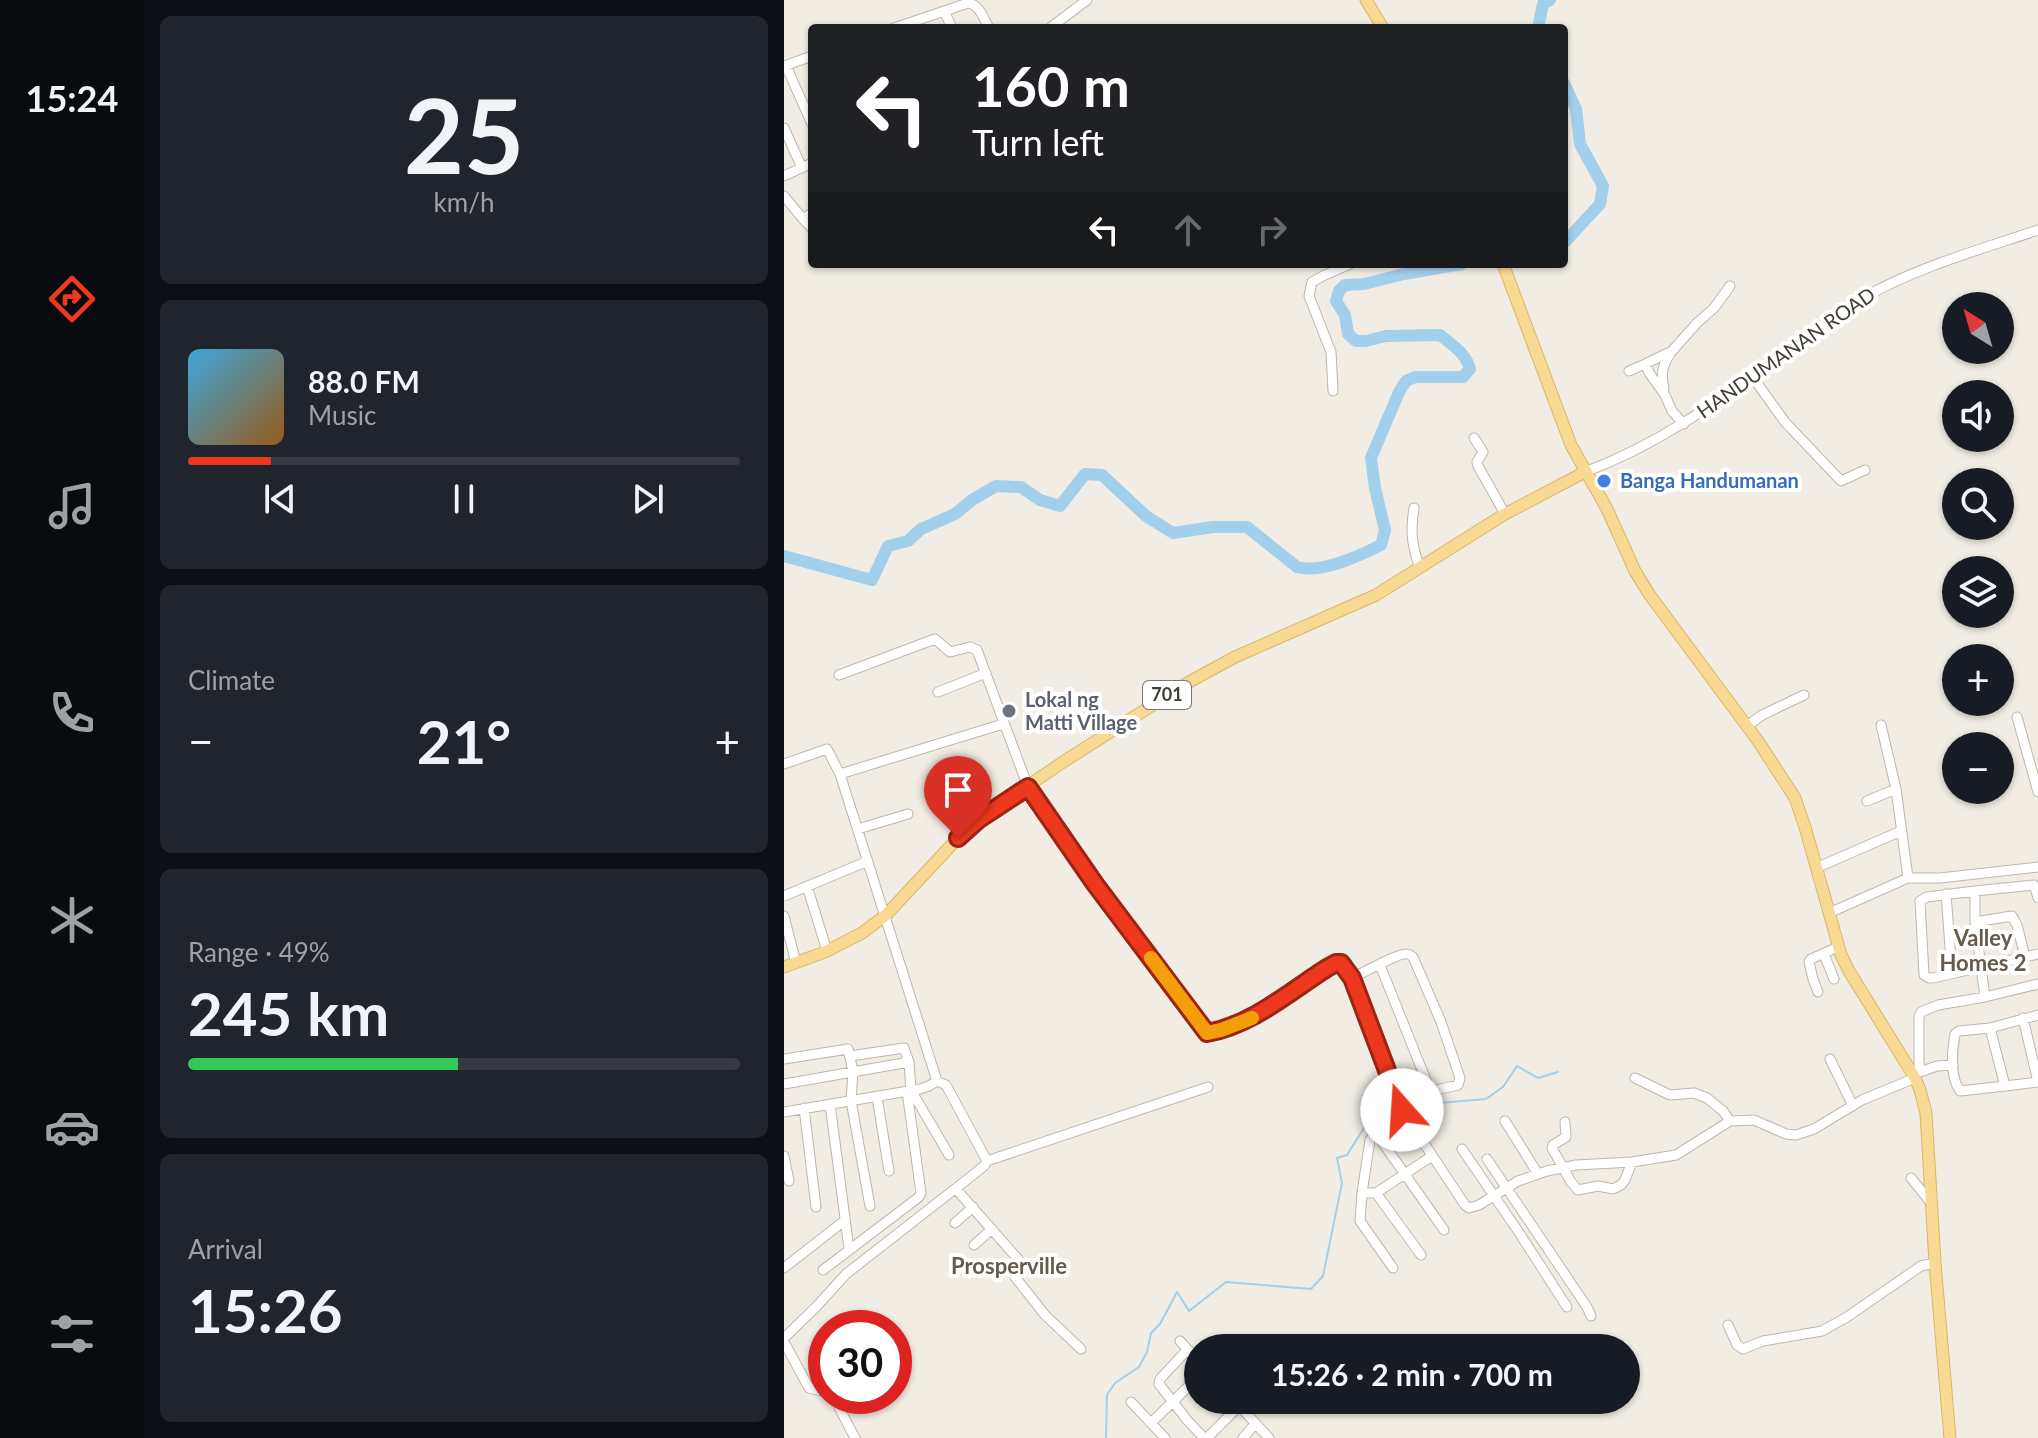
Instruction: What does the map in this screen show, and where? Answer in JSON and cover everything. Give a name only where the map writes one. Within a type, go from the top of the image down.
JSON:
[{"type":"main road","points":[[1366,0],[1381,24]]},
{"type":"main road","points":[[1504,268],[1565,431],[1607,509],[1635,571],[1792,794],[1801,813],[1838,947],[1849,971],[1915,1075],[1926,1113],[1950,1438]]},
{"type":"main road","name":"701","points":[[790,965],[862,933],[886,915],[978,820],[1189,682],[1235,657],[1376,595],[1505,514],[1585,472]]},
{"type":"street","points":[[1055,24],[1087,0]]},
{"type":"street","points":[[917,24],[944,11],[972,3],[986,24]]},
{"type":"street","points":[[944,11],[950,24]]},
{"type":"street","points":[[808,57],[785,66],[808,115]]},
{"type":"street","points":[[784,128],[807,166],[784,176]]},
{"type":"street","points":[[784,196],[808,216]]},
{"type":"street","name":"HANDUMANAN ROAD","points":[[1585,472],[1624,457],[1684,424],[1835,316],[1881,288],[1925,269],[2038,230]]},
{"type":"street","points":[[1333,391],[1331,352],[1309,296],[1312,282],[1342,268]]},
{"type":"street","points":[[1684,424],[1672,411],[1665,395],[1661,377],[1663,366],[1672,351],[1714,308],[1730,286]]},
{"type":"street","points":[[1629,371],[1672,351]]},
{"type":"street","points":[[1645,364],[1665,395]]},
{"type":"street","points":[[1752,376],[1785,422],[1841,481],[1865,470]]},
{"type":"street","points":[[1474,438],[1483,452],[1478,466],[1505,514]]},
{"type":"street","points":[[1414,508],[1412,548],[1420,568]]},
{"type":"street","points":[[839,675],[935,639],[950,652],[974,647],[1028,787],[1095,884],[1207,1033],[1253,1017],[1336,963],[1341,963],[1352,978],[1402,1108],[1467,1207],[1472,1208],[1538,1174],[1576,1165],[1632,1162],[1676,1155],[1730,1121],[1754,1120],[1786,1134],[1796,1135],[1814,1129],[1862,1100],[1915,1075],[1937,1066],[1953,1065]]},
{"type":"street","points":[[938,692],[986,673]]},
{"type":"street","points":[[1747,726],[1762,715],[1804,695]]},
{"type":"street","points":[[2017,717],[2038,792]]},
{"type":"street","points":[[840,774],[1003,724]]},
{"type":"street","points":[[1881,725],[1896,789],[1908,878]]},
{"type":"street","points":[[784,764],[827,749],[840,774],[937,1081],[946,1085],[987,1161]]},
{"type":"street","points":[[1867,801],[1896,789]]},
{"type":"street","points":[[858,829],[908,814]]},
{"type":"street","points":[[1816,868],[1901,831]]},
{"type":"street","points":[[784,896],[868,861]]},
{"type":"street","points":[[1829,913],[1908,878],[1940,878],[2038,867]]},
{"type":"street","points":[[2038,898],[2034,885],[1946,894],[1920,901],[1924,975],[1929,978],[2038,954]]},
{"type":"street","points":[[807,886],[827,951]]},
{"type":"street","points":[[1975,891],[1975,922],[1985,997]]},
{"type":"street","points":[[1946,894],[1952,973]]},
{"type":"street","points":[[784,916],[790,965]]},
{"type":"street","points":[[1975,922],[2012,916],[2025,957]]},
{"type":"street","points":[[1818,992],[1809,962],[1838,947]]},
{"type":"street","points":[[1352,978],[1409,954],[1441,1022],[1460,1078],[1458,1085],[1430,1090],[1395,1089]]},
{"type":"street","points":[[1824,954],[1834,979]]},
{"type":"street","points":[[1380,965],[1430,1090]]},
{"type":"street","points":[[1915,1075],[1921,1012],[1938,1005],[2038,984]]},
{"type":"street","points":[[2023,1018],[2038,1082],[1960,1091],[1956,1086],[1953,1065],[1955,1034],[1959,1031],[1990,1028],[2023,1018],[2038,1015]]},
{"type":"street","points":[[1990,1028],[2005,1086]]},
{"type":"street","points":[[784,1059],[849,1050],[853,1071],[851,1101],[870,1206]]},
{"type":"street","points":[[823,1270],[921,1193],[911,1117],[909,1062],[905,1050],[850,1056]]},
{"type":"street","points":[[1830,1059],[1853,1106]]},
{"type":"street","points":[[784,1084],[909,1062]]},
{"type":"street","points":[[1635,1078],[1670,1095],[1694,1093],[1707,1098],[1730,1121]]},
{"type":"street","points":[[784,1112],[877,1097],[929,1086],[937,1081]]},
{"type":"street","points":[[808,1386],[784,1340],[846,1274],[956,1189],[987,1161],[1208,1087]]},
{"type":"street","points":[[909,1090],[949,1155]]},
{"type":"street","points":[[877,1097],[889,1171]]},
{"type":"street","points":[[830,1104],[849,1249]]},
{"type":"street","points":[[804,1108],[816,1207]]},
{"type":"street","points":[[1393,1268],[1360,1221],[1370,1140],[1402,1108]]},
{"type":"street","points":[[911,1117],[924,1114]]},
{"type":"street","points":[[1505,1121],[1538,1174]]},
{"type":"street","points":[[1565,1122],[1566,1137],[1552,1146],[1578,1190],[1598,1186],[1613,1189],[1621,1185],[1632,1162]]},
{"type":"street","points":[[1376,1133],[1444,1230]]},
{"type":"street","points":[[1462,1149],[1567,1307]]},
{"type":"street","points":[[784,1156],[789,1181]]},
{"type":"street","points":[[1362,1193],[1376,1193],[1432,1156]]},
{"type":"street","points":[[1487,1159],[1591,1316]]},
{"type":"street","points":[[1911,1178],[1932,1204]]},
{"type":"street","points":[[956,1189],[1018,1259],[1015,1277],[1045,1315],[1081,1349]]},
{"type":"street","points":[[1376,1193],[1421,1255]]},
{"type":"street","points":[[955,1223],[973,1207]]},
{"type":"street","points":[[784,1268],[844,1221]]},
{"type":"street","points":[[974,1245],[992,1229]]},
{"type":"street","points":[[1728,1325],[1737,1345],[1743,1349],[1763,1341],[1815,1333],[1847,1317],[1921,1266],[1935,1263]]},
{"type":"street","points":[[1180,1341],[1184,1346]]},
{"type":"street","points":[[1184,1353],[1159,1381],[1160,1386],[1206,1438],[1227,1414]]},
{"type":"street","points":[[1151,1423],[1184,1391]]},
{"type":"street","points":[[1131,1402],[1165,1438]]},
{"type":"street","points":[[842,1414],[855,1438]]},
{"type":"street","points":[[1246,1414],[1269,1438]]},
{"type":"street","points":[[1243,1438],[1255,1424]]},
{"type":"waterway","points":[[1539,24],[1543,4],[1550,0]]},
{"type":"waterway","points":[[1568,92],[1576,109],[1580,144],[1603,186],[1600,204],[1568,239]]},
{"type":"waterway","points":[[784,556],[872,580],[888,546],[908,541],[921,529],[955,514],[996,486],[1021,487],[1040,500],[1060,506],[1085,474],[1102,475],[1146,516],[1173,533],[1213,527],[1247,527],[1297,567],[1307,569],[1340,563],[1362,554],[1381,545],[1385,530],[1371,458],[1399,392],[1406,381],[1415,377],[1463,377],[1470,369],[1462,354],[1440,335],[1386,336],[1356,341],[1348,334],[1345,315],[1336,301],[1345,285],[1364,284],[1439,268]]},
{"type":"waterway","points":[[1403,1106],[1486,1099],[1503,1087],[1517,1066],[1538,1078],[1558,1072]]},
{"type":"waterway","points":[[1106,1438],[1107,1395],[1115,1383],[1139,1367],[1147,1352],[1151,1333],[1160,1324],[1177,1292],[1189,1311],[1226,1282],[1311,1289],[1323,1276],[1342,1183],[1337,1158],[1347,1155],[1376,1109],[1396,1107]]},
{"type":"slow traffic","points":[[1151,958],[1207,1033],[1252,1018]]},
{"type":"place","name":"Banga Handumanan","points":[[1604,481]]},
{"type":"place","name":"Lokal ng Matti Village","points":[[1009,711]]},
{"type":"district","name":"Valley Homes 2","points":[[1983,950]]},
{"type":"district","name":"Prosperville","points":[[1009,1266]]},
{"type":"route","points":[[958,838],[978,820],[1028,787],[1095,884],[1207,1033],[1253,1017],[1327,968],[1341,963],[1352,978],[1402,1110]]}]
